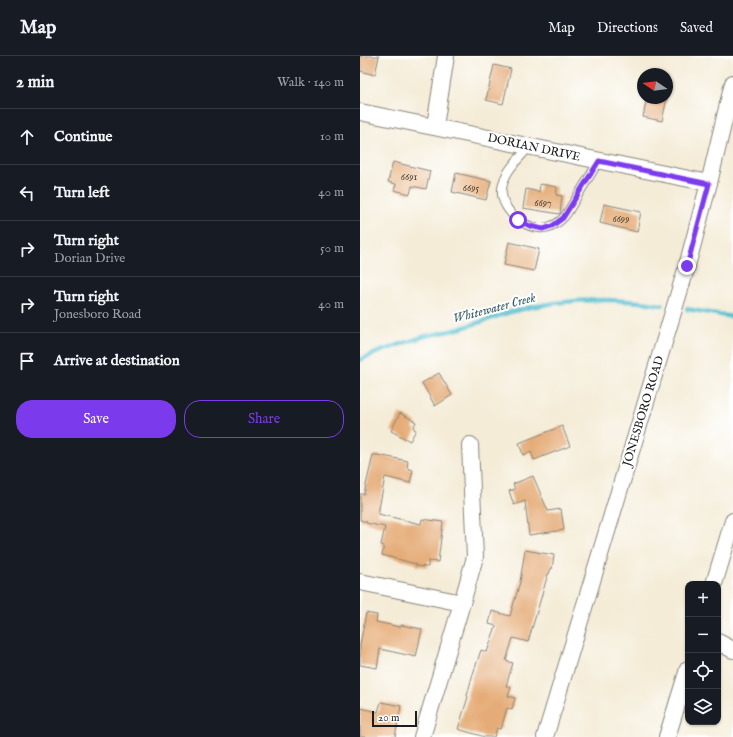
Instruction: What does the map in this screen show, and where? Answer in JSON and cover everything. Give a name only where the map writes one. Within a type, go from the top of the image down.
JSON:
[{"type":"street","points":[[434,126],[446,56]]},
{"type":"street","name":"JONESBORO ROAD","points":[[545,737],[687,266],[709,184],[733,83]]},
{"type":"street","name":"DORIAN DRIVE","points":[[360,112],[434,126],[709,184]]},
{"type":"street","points":[[422,737],[462,603],[474,557],[470,445]]},
{"type":"street","points":[[715,581],[733,521]]},
{"type":"street","points":[[360,582],[462,603]]},
{"type":"street","points":[[721,644],[733,650]]},
{"type":"street","points":[[667,737],[685,679]]},
{"type":"lane","points":[[530,146],[507,174],[502,191],[504,203],[518,220],[530,226],[543,229],[552,226],[563,218],[599,161]]},
{"type":"building","points":[[360,56],[379,56],[375,75],[360,71]]},
{"type":"building","points":[[494,65],[511,69],[503,104],[486,100]]},
{"type":"building","points":[[646,104],[666,104],[662,121],[643,117]]},
{"type":"building","points":[[393,162],[430,171],[426,189],[412,186],[410,194],[394,190],[396,184],[388,182]]},
{"type":"building","points":[[456,173],[491,181],[486,200],[452,192]]},
{"type":"building","points":[[540,184],[557,187],[556,195],[562,196],[560,214],[523,208],[526,189],[539,192]]},
{"type":"building","points":[[604,204],[641,212],[637,232],[600,223]]},
{"type":"building","points":[[509,242],[539,249],[534,271],[504,265]]},
{"type":"building","points":[[439,373],[452,395],[435,406],[422,383]]},
{"type":"building","points":[[400,413],[416,422],[413,428],[416,430],[410,441],[391,431]]},
{"type":"building","points":[[562,426],[570,446],[534,460],[531,452],[523,455],[519,443]]},
{"type":"building","points":[[373,455],[408,461],[407,468],[413,470],[410,483],[385,477],[378,514],[421,524],[422,519],[443,522],[438,562],[428,561],[428,567],[416,566],[416,564],[382,555],[384,546],[381,545],[385,527],[366,523],[367,522],[360,520],[360,494],[364,494]]},
{"type":"building","points":[[533,476],[548,511],[561,509],[564,530],[529,535],[525,501],[514,505],[509,491],[515,489],[513,484]]},
{"type":"building","points":[[525,550],[554,555],[552,569],[551,568],[548,574],[528,642],[513,638],[506,661],[513,663],[506,686],[511,688],[508,696],[515,698],[512,709],[507,708],[501,729],[497,728],[494,737],[485,737],[458,729],[481,650],[487,652],[496,626],[489,624],[492,611],[510,616],[520,582]]},
{"type":"building","points":[[366,613],[377,615],[376,622],[400,627],[401,625],[422,629],[416,657],[380,649],[377,668],[360,665],[360,645]]},
{"type":"building","points":[[381,702],[401,706],[395,737],[360,737],[360,708],[378,712]]},
{"type":"waterway","name":"Whitewater Creek","points":[[360,360],[426,336],[458,329],[530,307],[586,300],[643,302],[662,305]]},
{"type":"waterway","name":"Whitewater Creek","points":[[687,309],[733,317]]},
{"type":"route","points":[[518,220],[530,226],[543,229],[552,226],[563,218],[599,161],[709,184],[687,266]]}]
